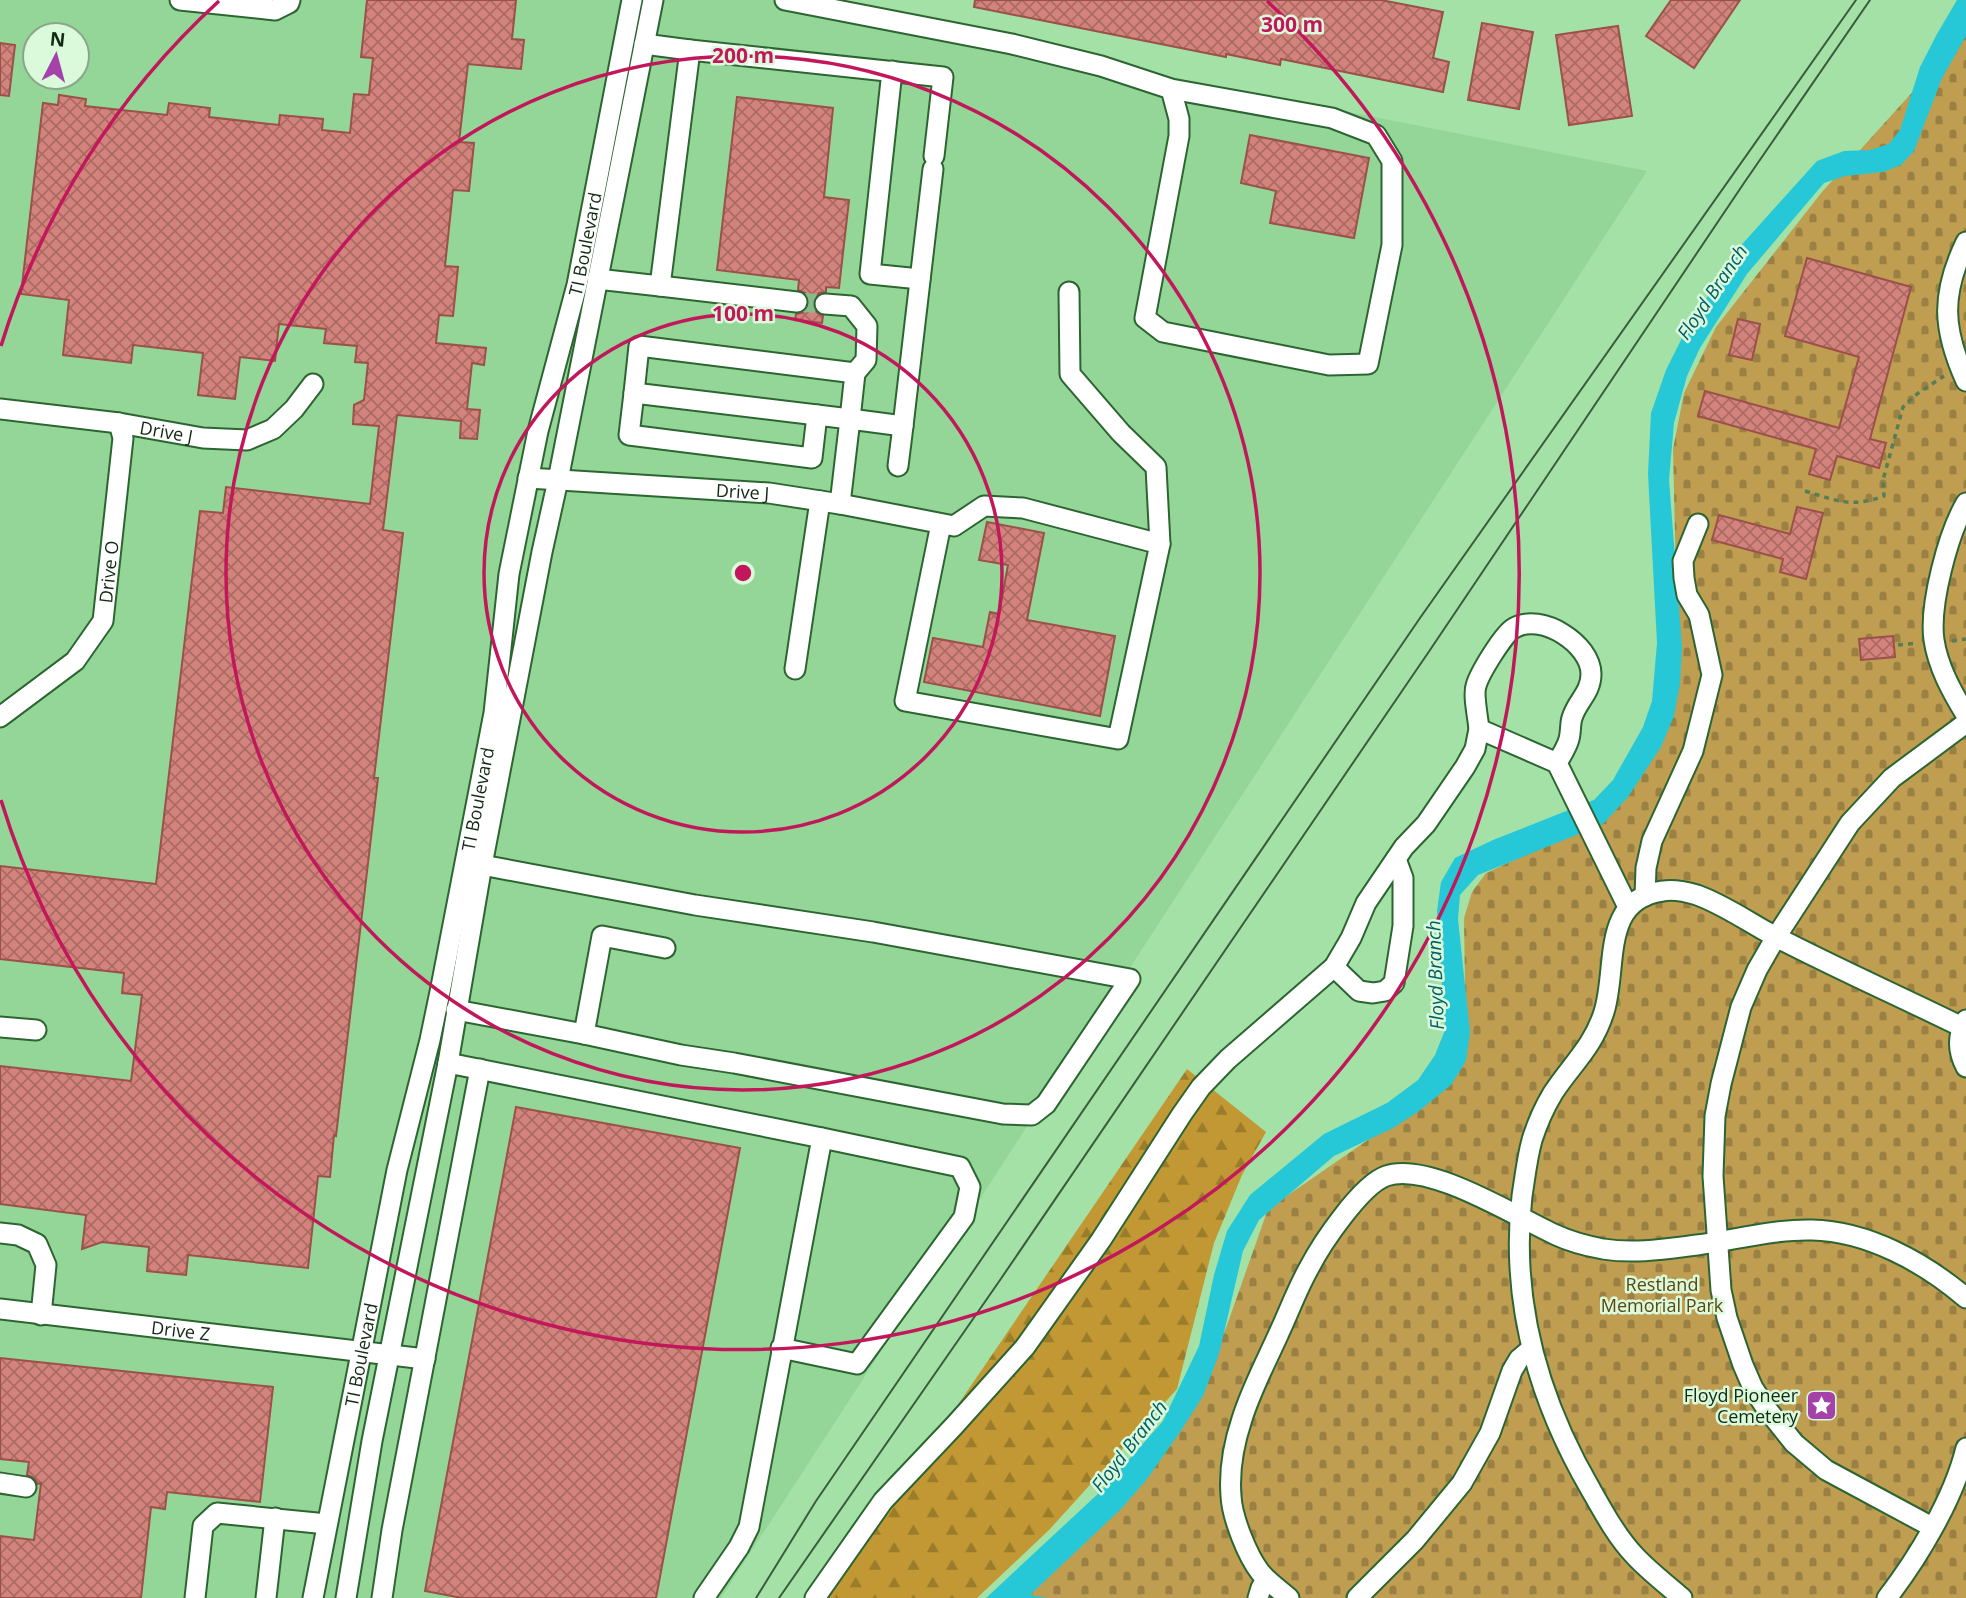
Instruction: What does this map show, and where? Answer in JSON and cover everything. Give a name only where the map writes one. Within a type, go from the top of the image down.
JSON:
[{"type":"street","points":[[180,0],[275,10],[290,0]]},
{"type":"street","name":"TI Boulevard","points":[[313,1598],[397,1171],[430,1040],[494,713],[509,574],[528,478],[543,405],[577,285],[632,0]]},
{"type":"street","name":"TI Boulevard","points":[[346,1598],[372,1441],[448,1063],[482,866],[542,552],[653,0]]},
{"type":"street","points":[[785,0],[1013,44],[1101,66],[1171,89],[1332,118],[1376,135],[1392,160],[1392,245],[1367,364],[1329,365],[1163,332],[1145,318],[1179,136],[1179,118],[1171,89]]},
{"type":"street","points":[[644,44],[943,77],[898,466]]},
{"type":"street","points":[[660,286],[690,50]]},
{"type":"street","points":[[892,71],[870,274],[920,279]]},
{"type":"street","points":[[1963,374],[1948,329],[1947,311],[1952,276],[1966,242]]},
{"type":"street","points":[[597,279],[797,302]]},
{"type":"street","points":[[1069,292],[1070,374],[1121,433],[1156,467],[1160,544],[1118,739],[905,701],[947,525],[984,506],[1023,508],[1160,544]]},
{"type":"street","points":[[825,304],[851,306],[867,326],[866,360],[855,373],[840,503]]},
{"type":"street","points":[[817,415],[812,458],[629,435],[639,346],[855,373]]},
{"type":"street","name":"Drive J","points":[[0,409],[204,438],[247,440],[274,429],[313,384]]},
{"type":"street","points":[[634,393],[903,426]]},
{"type":"street","name":"Drive O","points":[[0,717],[75,661],[103,621],[123,438],[119,424]]},
{"type":"street","name":"Drive J","points":[[528,478],[769,493],[840,503],[947,525]]},
{"type":"street","points":[[796,669],[820,501]]},
{"type":"street","points":[[1966,503],[1954,530],[1939,582],[1934,635],[1937,656],[1945,677],[1966,715]]},
{"type":"street","points":[[1646,896],[1646,869],[1652,841],[1693,751],[1712,675],[1699,615],[1687,595],[1684,578],[1683,562],[1698,524]]},
{"type":"street","points":[[815,1598],[883,1501],[1025,1347],[1101,1240],[1201,1087],[1228,1059],[1334,967],[1351,938],[1366,903],[1404,847],[1426,824],[1475,749],[1479,729],[1475,687],[1502,638],[1515,627],[1546,625],[1572,640],[1584,652],[1591,671],[1590,688],[1572,717],[1569,741],[1557,763]]},
{"type":"street","points":[[1932,1527],[1826,1470],[1794,1443],[1754,1388],[1734,1342],[1721,1290],[1713,1146],[1721,1084],[1741,1007],[1757,970],[1776,937],[1850,823],[1892,778],[1966,723]]},
{"type":"street","points":[[1479,729],[1557,763],[1629,907]]},
{"type":"street","points":[[1334,967],[1359,991],[1385,991],[1394,983],[1403,926],[1403,878],[1396,859]]},
{"type":"street","points":[[456,1010],[681,1055],[1003,1114],[1032,1115],[1046,1104],[1130,979],[873,932],[695,905],[482,866]]},
{"type":"street","points":[[1682,1598],[1635,1556],[1617,1533],[1573,1460],[1559,1430],[1531,1349],[1521,1296],[1520,1218],[1526,1167],[1535,1132],[1553,1094],[1589,1047],[1599,1027],[1606,1007],[1614,943],[1629,907],[1646,896],[1664,891],[1679,891],[1711,901],[1776,937],[1964,1023],[1959,1049],[1966,1067]]},
{"type":"street","points":[[584,1034],[602,936],[665,948]]},
{"type":"street","points":[[0,1027],[36,1030]]},
{"type":"street","points":[[448,1063],[960,1167],[970,1187],[964,1217],[857,1364],[781,1348]]},
{"type":"street","points":[[382,1598],[392,1530],[480,1069]]},
{"type":"street","points":[[704,1598],[740,1547],[749,1527],[822,1138]]},
{"type":"street","points":[[1289,1598],[1266,1579],[1255,1564],[1234,1515],[1230,1494],[1234,1453],[1241,1421],[1307,1270],[1322,1245],[1371,1185],[1391,1175],[1415,1175],[1448,1183],[1570,1241],[1619,1251],[1648,1251],[1785,1231],[1836,1232],[1890,1250],[1924,1268],[1966,1297]]},
{"type":"street","points":[[0,1233],[18,1235],[37,1244],[46,1265],[41,1315]]},
{"type":"street","name":"Drive Z","points":[[0,1309],[425,1359]]},
{"type":"street","points":[[1357,1598],[1415,1540],[1462,1483],[1490,1433],[1512,1371],[1519,1359],[1531,1349]]},
{"type":"street","points":[[1887,1598],[1901,1588],[1954,1488],[1966,1448]]},
{"type":"street","points":[[0,1483],[26,1487]]},
{"type":"street","points":[[195,1598],[203,1526],[217,1513],[327,1524]]},
{"type":"street","points":[[266,1598],[275,1518]]},
{"type":"street","points":[[1258,1598],[1266,1579]]},
{"type":"path","points":[[1805,491],[1853,503],[1866,503],[1884,496],[1882,480],[1903,407],[1934,381],[1963,374]]},
{"type":"path","points":[[1898,645],[1914,643]]},
{"type":"shaded area","points":[[0,0],[784,0],[1647,171],[721,1598],[0,1598]]},
{"type":"green space","name":"Restland Memorial Park","points":[[1966,33],[1966,1598],[1018,1598],[1183,1419],[1226,1328],[1268,1209],[1436,1093],[1466,1052],[1464,918],[1472,892],[1486,873],[1610,816],[1678,663],[1673,449],[1684,393],[1716,327],[1822,192]]},
{"type":"green space","points":[[1187,1069],[1266,1132],[1242,1175],[1214,1243],[1177,1389],[1049,1530],[977,1598],[826,1598]]},
{"type":"water","name":"Floyd Branch","points":[[1957,0],[1966,0],[1966,36],[1942,78],[1914,151],[1901,165],[1883,172],[1845,176],[1824,183],[1747,274],[1700,348],[1687,376],[1674,423],[1669,480],[1682,646],[1680,684],[1674,716],[1661,747],[1628,797],[1603,824],[1478,875],[1460,895],[1458,919],[1470,1032],[1466,1061],[1451,1085],[1393,1128],[1334,1156],[1259,1220],[1243,1251],[1219,1354],[1203,1396],[1147,1479],[1122,1508],[1030,1595],[1048,1598],[986,1598],[1101,1491],[1163,1421],[1199,1346],[1214,1275],[1227,1231],[1250,1195],[1324,1134],[1387,1103],[1418,1080],[1435,1055],[1445,1030],[1437,911],[1441,882],[1455,858],[1594,800],[1613,780],[1643,727],[1652,701],[1657,643],[1648,474],[1651,413],[1666,370],[1683,336],[1736,251],[1817,161],[1844,151],[1870,150],[1889,144],[1900,130],[1920,67]]},
{"type":"building","points":[[367,0],[516,0],[512,39],[524,40],[521,69],[468,64],[459,142],[474,143],[469,191],[453,190],[445,266],[458,267],[453,316],[439,315],[436,343],[486,348],[484,365],[472,363],[467,409],[480,410],[477,439],[460,438],[461,421],[397,415],[383,530],[403,533],[374,778],[378,778],[336,1136],[334,1135],[330,1177],[318,1176],[308,1268],[188,1255],[186,1275],[147,1271],[149,1247],[102,1242],[82,1249],[86,1215],[0,1204],[0,1066],[131,1081],[142,995],[122,993],[124,973],[0,959],[0,866],[156,884],[200,511],[223,513],[226,487],[370,504],[379,426],[353,424],[354,405],[364,400],[368,363],[355,362],[357,346],[324,343],[326,329],[279,324],[275,361],[240,357],[235,399],[198,395],[203,353],[133,345],[131,363],[63,355],[69,300],[21,294],[43,103],[58,105],[59,95],[86,99],[85,106],[167,115],[169,103],[210,108],[209,117],[279,125],[280,115],[323,119],[322,130],[350,133],[354,94],[369,95],[373,58],[361,57]]},
{"type":"building","points":[[975,0],[1381,0],[1443,12],[1433,58],[1449,62],[1443,92],[1281,59],[1280,65],[1226,54],[1226,57],[974,7]]},
{"type":"building","points":[[1671,0],[1740,0],[1694,68],[1646,36]]},
{"type":"building","points":[[1482,23],[1533,32],[1519,109],[1468,100]]},
{"type":"building","points":[[1618,26],[1632,116],[1569,125],[1556,35]]},
{"type":"building","points":[[0,43],[15,45],[9,96],[0,95]]},
{"type":"building","points":[[737,97],[833,108],[824,197],[849,200],[839,288],[826,287],[826,292],[819,293],[813,302],[814,310],[823,316],[822,323],[795,320],[796,314],[806,310],[809,303],[805,293],[798,290],[799,280],[717,270]]},
{"type":"building","points":[[1250,135],[1369,158],[1354,238],[1270,223],[1276,191],[1241,183]]},
{"type":"building","points":[[1807,258],[1911,287],[1870,439],[1886,443],[1879,468],[1837,456],[1830,480],[1809,474],[1816,449],[1698,416],[1705,391],[1839,428],[1859,357],[1785,336]]},
{"type":"building","points":[[1738,319],[1760,324],[1752,360],[1729,355]]},
{"type":"building","points":[[1797,507],[1823,513],[1806,579],[1780,572],[1783,559],[1712,540],[1719,515],[1790,534]]},
{"type":"building","points":[[987,522],[1044,533],[1027,620],[1115,636],[1100,716],[924,682],[933,638],[983,647],[990,612],[999,614],[1008,565],[979,560]]},
{"type":"building","points":[[1893,636],[1895,657],[1861,660],[1859,639]]},
{"type":"building","points":[[516,1107],[740,1148],[656,1598],[462,1598],[425,1591]]},
{"type":"building","points":[[0,1358],[273,1387],[260,1502],[167,1492],[165,1509],[151,1507],[141,1598],[0,1598],[0,1536],[34,1540],[41,1483],[38,1484],[34,1478],[27,1475],[29,1462],[0,1459]]},
{"type":"tunnel","points":[[797,302],[825,304]]},
{"type":"tram line","points":[[756,1598],[816,1501],[1420,618],[1856,0]]},
{"type":"tram line","points":[[779,1598],[998,1283],[1870,0]]},
{"type":"place","name":"Floyd Pioneer Cemetery","points":[[1821,1405]]}]
